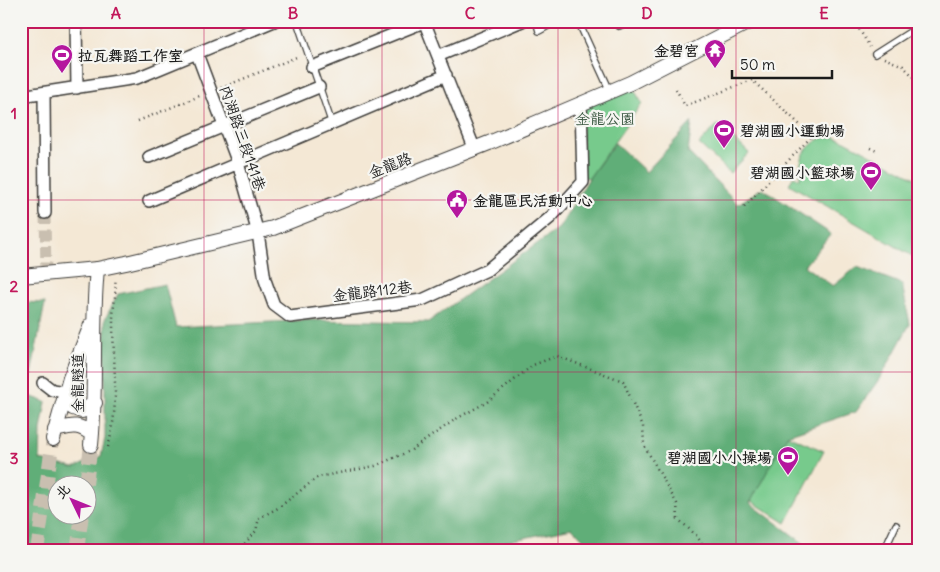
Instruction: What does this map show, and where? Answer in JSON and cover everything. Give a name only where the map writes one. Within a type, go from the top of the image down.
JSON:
[{"type":"street","points":[[76,21],[77,88]]},
{"type":"street","points":[[21,96],[137,78],[274,21]]},
{"type":"street","points":[[312,67],[424,21],[475,150]]},
{"type":"street","points":[[438,56],[522,21]]},
{"type":"street","name":"金龍路","points":[[21,276],[114,265],[258,233],[475,150],[610,91],[747,22]]},
{"type":"street","name":"內湖路三段141巷","points":[[197,54],[238,163],[258,233]]},
{"type":"street","points":[[149,201],[446,75]]},
{"type":"street","points":[[148,157],[319,87]]},
{"type":"street","points":[[44,93],[45,213]]},
{"type":"street","name":"金龍路112巷","points":[[258,233],[265,280],[274,305],[290,317],[422,300],[486,270],[551,217],[583,182],[581,103]]},
{"type":"street","name":"金龍隧道","points":[[93,320],[65,396],[54,435],[72,426],[82,426],[92,440],[95,403],[93,320],[97,268]]},
{"type":"street","points":[[43,383],[65,396],[73,408],[82,410],[95,403]]},
{"type":"lane","points":[[297,21],[332,124]]},
{"type":"lane","points":[[536,21],[539,31],[557,21]]},
{"type":"lane","points":[[578,21],[610,91]]},
{"type":"lane","points":[[617,21],[619,26],[630,21]]},
{"type":"lane","points":[[875,54],[919,26]]},
{"type":"lane","points":[[884,551],[896,525]]},
{"type":"path","points":[[676,89],[685,106],[752,80],[812,136],[742,209]]},
{"type":"path","points":[[870,148],[879,152]]},
{"type":"path","points":[[108,448],[114,424],[116,402],[113,318],[116,290],[114,265]]},
{"type":"path","points":[[238,551],[256,532],[259,518],[278,508],[318,477],[375,466],[410,451],[456,419],[487,402],[533,366],[557,356],[624,381],[643,426],[644,445],[678,504],[678,519],[697,536],[706,551]]},
{"type":"green space","name":"金龍公園","points":[[630,83],[642,103],[589,178],[583,177],[581,103]]},
{"type":"green space","points":[[692,122],[688,152],[738,204],[762,188],[831,234],[804,266],[833,286],[857,267],[902,284],[910,324],[882,375],[856,412],[787,435],[750,503],[807,546],[804,551],[595,551],[572,528],[504,542],[479,551],[21,551],[21,302],[45,303],[27,395],[46,402],[41,430],[40,460],[74,468],[101,456],[105,438],[105,319],[118,294],[165,284],[176,327],[310,320],[428,322],[559,228],[589,178],[615,143],[646,172]]},
{"type":"green space","name":"碧湖國小運動場","points":[[718,124],[749,153],[730,173],[699,144]]},
{"type":"green space","points":[[824,137],[835,137],[845,141],[919,180],[919,260],[789,184],[794,176],[800,179],[802,159],[807,149]]},
{"type":"green space","name":"碧湖國小小操場","points":[[787,435],[824,451],[786,523],[751,501]]},
{"type":"tunnel","points":[[45,213],[46,273]]},
{"type":"tunnel","points":[[37,551],[53,439]]},
{"type":"tunnel","points":[[87,474],[91,445]]},
{"type":"tunnel","points":[[77,551],[81,524]]},
{"type":"place","name":"金碧宮","points":[[715,69]]},
{"type":"place","name":"拉瓦舞蹈工作室","points":[[62,74]]},
{"type":"place","name":"碧湖國小運動場","points":[[724,149]]},
{"type":"place","name":"碧湖國小籃球場","points":[[871,191]]},
{"type":"place","name":"金龍區民活動中心","points":[[457,219]]},
{"type":"place","name":"碧湖國小小操場","points":[[788,476]]}]
